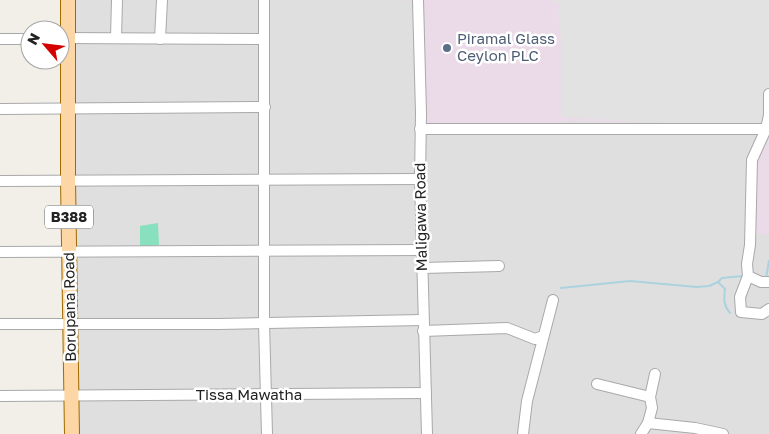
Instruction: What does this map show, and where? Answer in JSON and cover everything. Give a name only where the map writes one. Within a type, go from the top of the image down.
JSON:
[{"type":"main road","name":"Borupana Road","points":[[66,20],[68,0]]},
{"type":"main road","name":"Borupana Road","points":[[66,70],[68,108],[72,434]]},
{"type":"street","points":[[116,38],[117,0]]},
{"type":"street","points":[[160,39],[162,0]]},
{"type":"street","points":[[264,0],[266,434]]},
{"type":"street","name":"Maligawa Road","points":[[418,0],[423,325],[427,434]]},
{"type":"street","points":[[70,38],[263,40]]},
{"type":"street","points":[[0,39],[20,39]]},
{"type":"street","points":[[769,94],[766,129],[752,160],[748,276],[740,297],[741,312],[762,314],[769,309]]},
{"type":"street","points":[[0,109],[265,108]]},
{"type":"street","points":[[420,129],[766,129]]},
{"type":"street","points":[[0,181],[420,179]]},
{"type":"street","points":[[0,252],[422,250]]},
{"type":"street","points":[[423,268],[499,266]]},
{"type":"street","points":[[748,276],[761,282],[769,282]]},
{"type":"street","points":[[523,434],[527,401],[553,300]]},
{"type":"street","points":[[0,324],[264,323],[423,325],[506,328],[535,338],[543,336]]},
{"type":"street","points":[[641,434],[648,423],[652,408],[650,397],[655,374]]},
{"type":"street","points":[[597,384],[650,397]]},
{"type":"street","name":"Tissa Mawatha","points":[[0,396],[426,393]]},
{"type":"street","points":[[648,423],[695,428],[723,434]]},
{"type":"shaded area","points":[[68,0],[769,0],[769,434],[72,434],[69,70],[70,20],[68,20]]},
{"type":"shaded area","points":[[395,0],[768,0],[769,64],[762,123],[562,121],[565,130],[420,128],[418,1]]},
{"type":"shaded area","points":[[552,0],[769,0],[769,88],[764,125],[753,128],[562,117],[562,49],[558,14],[560,4]]},
{"type":"shaded area","points":[[769,131],[769,235],[754,233],[756,159]]},
{"type":"green space","points":[[158,223],[159,245],[140,247],[140,226]]},
{"type":"waterway","points":[[766,278],[769,261]]},
{"type":"waterway","points":[[730,313],[725,305],[725,289],[718,282],[722,278],[743,276]]},
{"type":"waterway","points":[[561,288],[630,281],[697,287],[709,286],[718,282]]},
{"type":"place","name":"Piramal Glass Ceylon PLC","points":[[447,48]]}]
